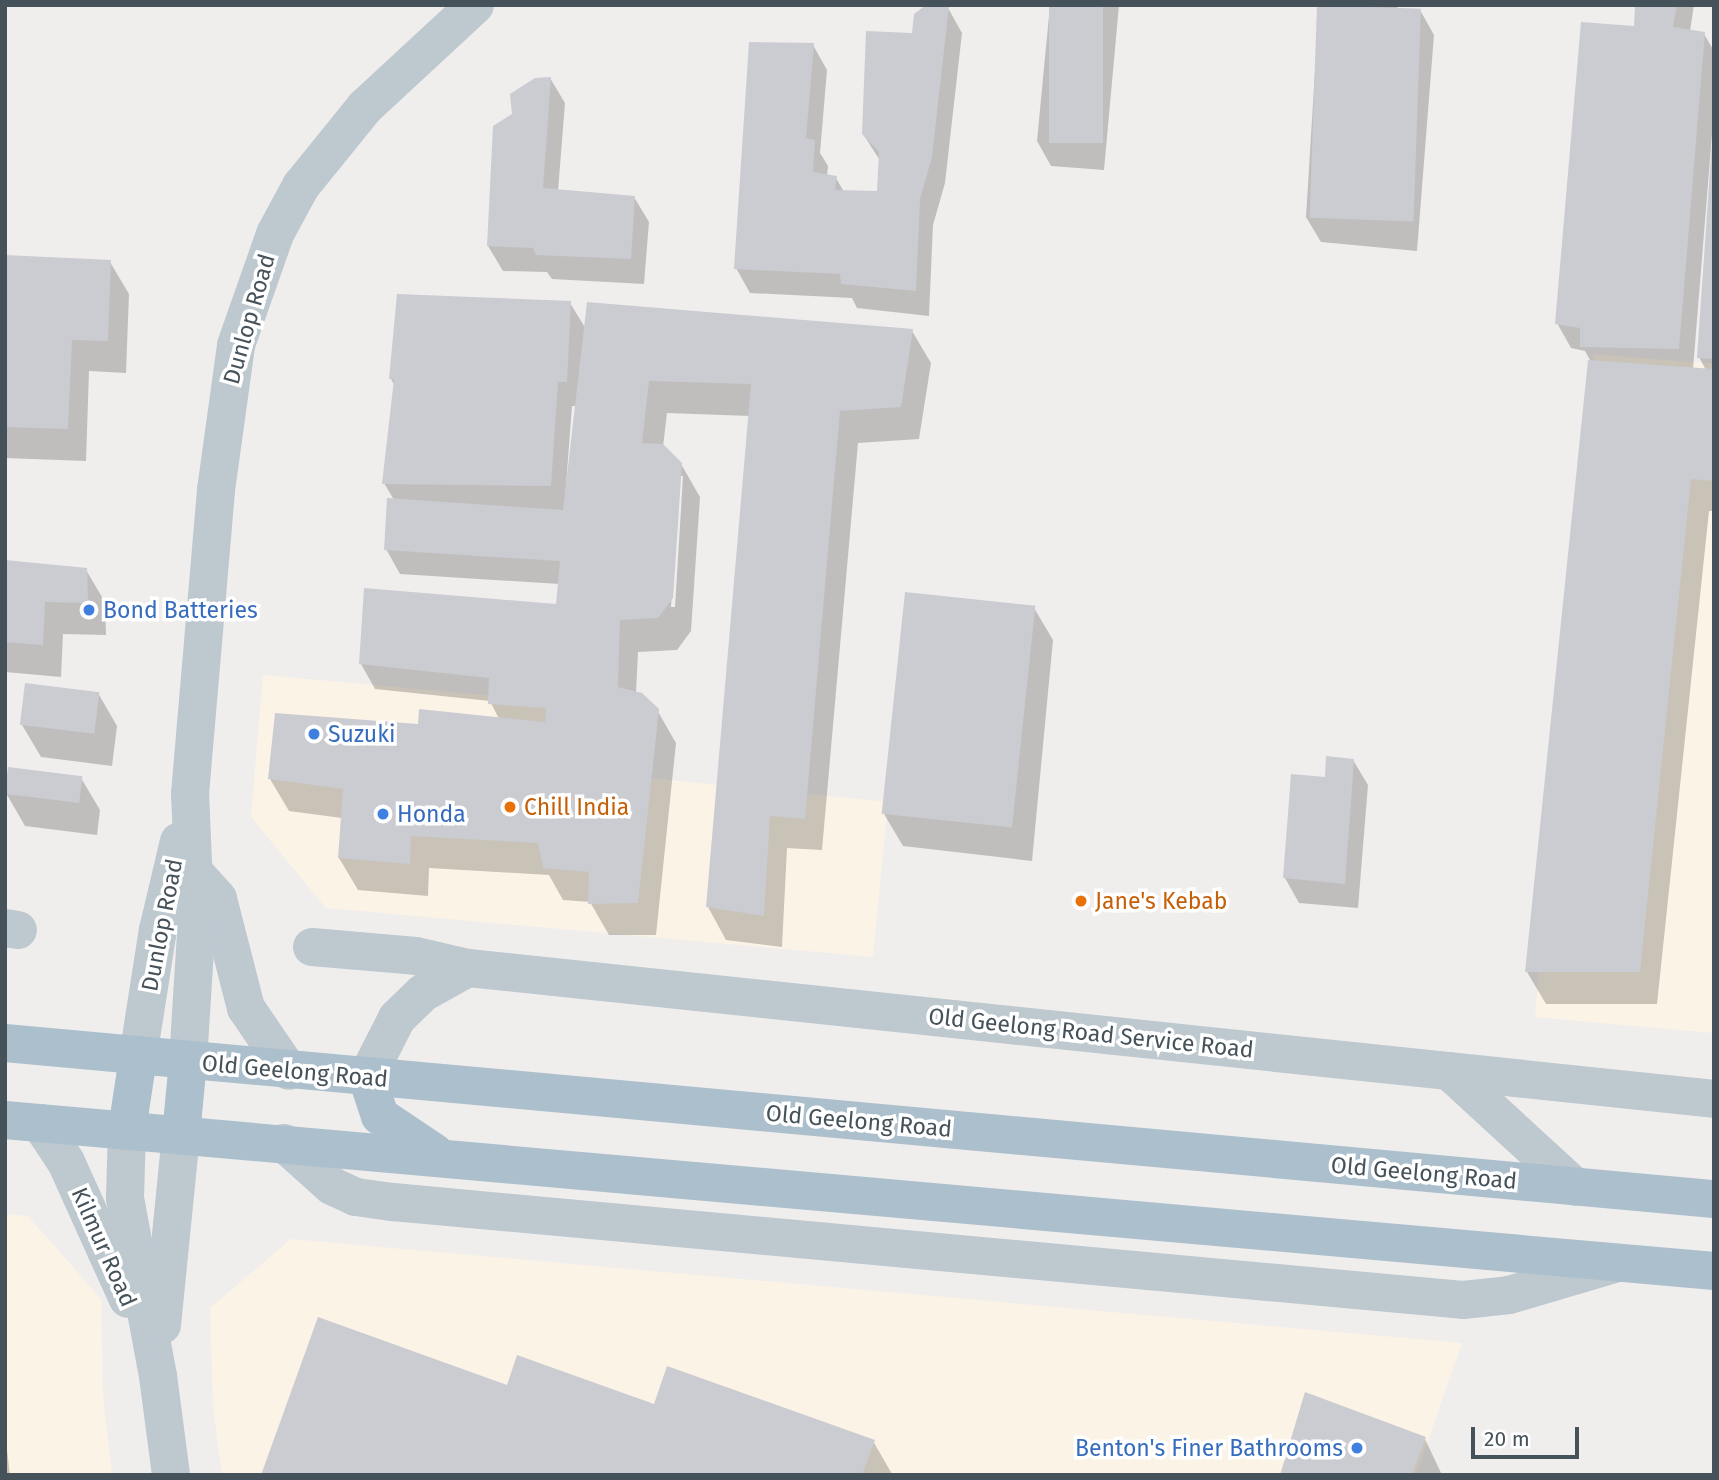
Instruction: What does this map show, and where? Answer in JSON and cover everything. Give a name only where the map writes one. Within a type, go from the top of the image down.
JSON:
[{"type":"main road","name":"Old Geelong Road","points":[[5,1043],[1714,1199]]},
{"type":"main road","points":[[127,1130],[138,1057]]},
{"type":"main road","points":[[181,1135],[188,1061]]},
{"type":"main road","points":[[367,1077],[380,1116],[443,1157]]},
{"type":"main road","points":[[23,1122],[1714,1271]]},
{"type":"street","name":"Dunlop Road","points":[[188,1061],[196,935],[190,794],[225,400],[248,308],[287,206],[316,164],[365,107],[475,5]]},
{"type":"street","points":[[446,34],[489,5]]},
{"type":"street","name":"Dunlop Road","points":[[138,1057],[158,930],[190,794]]},
{"type":"street","points":[[193,870],[218,899],[246,1008],[289,1071]]},
{"type":"street","name":"Old Geelong Road Service Road","points":[[312,947],[416,956],[468,968],[1714,1099]]},
{"type":"street","points":[[367,1077],[397,1018],[423,993],[468,968]]},
{"type":"street","points":[[1450,1071],[1575,1187]]},
{"type":"street","name":"Kilmur Road","points":[[23,1122],[66,1162],[106,1246],[159,1376]]},
{"type":"street","name":"Kilmur Road","points":[[127,1130],[125,1198],[159,1376],[171,1475]]},
{"type":"street","name":"Kilmur Road","points":[[159,1376],[181,1135]]},
{"type":"street","points":[[284,1143],[332,1186],[356,1197],[1463,1300],[1509,1295],[1620,1262]]},
{"type":"street","points":[[583,1170],[634,1211],[666,1227]]},
{"type":"shaded area","points":[[1594,354],[1714,364],[1714,1033],[1535,1017]]},
{"type":"shaded area","points":[[263,675],[563,702],[558,769],[888,802],[873,957],[326,908],[251,817]]},
{"type":"shaded area","points":[[5,1214],[28,1216],[101,1299],[103,1394],[112,1475],[5,1475]]},
{"type":"shaded area","points":[[291,1239],[1462,1343],[1416,1475],[222,1475],[213,1407],[210,1308]]},
{"type":"building","points":[[926,5],[949,6],[932,157],[920,199],[916,291],[841,284],[840,274],[734,269],[749,42],[814,43],[806,138],[815,140],[813,172],[837,176],[835,190],[877,191],[879,152],[862,134],[866,31],[912,33],[914,14]]},
{"type":"building","points":[[1049,5],[1103,5],[1103,143],[1049,143]]},
{"type":"building","points":[[1317,5],[1421,9],[1414,221],[1310,218]]},
{"type":"building","points":[[1635,5],[1677,5],[1673,27],[1705,32],[1679,349],[1580,347],[1580,328],[1555,324],[1581,22],[1634,26]]},
{"type":"building","points":[[551,77],[543,188],[635,196],[631,259],[536,255],[533,248],[487,246],[493,126],[512,114],[510,94],[535,78]]},
{"type":"building","points":[[1714,142],[1714,359],[1697,358]]},
{"type":"building","points":[[5,255],[111,260],[108,341],[72,340],[68,429],[5,427]]},
{"type":"building","points":[[397,294],[571,301],[567,382],[558,382],[551,486],[382,484],[394,379],[389,379]]},
{"type":"building","points":[[587,302],[913,329],[901,407],[840,411],[805,819],[770,816],[764,916],[706,907],[751,384],[649,381],[642,443],[663,444],[682,463],[673,598],[658,618],[620,620],[618,687],[642,693],[659,709],[638,903],[588,904],[589,872],[543,868],[538,843],[411,836],[410,864],[338,858],[343,789],[268,779],[275,713],[418,724],[419,709],[545,722],[546,708],[488,704],[489,678],[359,664],[364,588],[556,604],[560,561],[384,550],[387,498],[563,510]]},
{"type":"building","points":[[1588,360],[1714,369],[1714,481],[1691,479],[1640,972],[1525,972]]},
{"type":"building","points":[[5,560],[87,568],[88,603],[45,602],[43,645],[5,642]]},
{"type":"building","points":[[905,592],[1035,606],[1012,827],[882,814]]},
{"type":"building","points":[[25,683],[99,692],[94,734],[20,725]]},
{"type":"building","points":[[1326,756],[1354,759],[1345,884],[1283,878],[1291,774],[1325,777]]},
{"type":"building","points":[[8,767],[82,776],[79,803],[5,794]]},
{"type":"building","points":[[318,1317],[507,1385],[517,1355],[654,1404],[667,1366],[875,1440],[862,1475],[261,1475]]},
{"type":"building","points":[[1305,1392],[1426,1437],[1412,1475],[1280,1475]]},
{"type":"place","name":"Bond Batteries","points":[[89,610]]},
{"type":"place","name":"Suzuki","points":[[314,734]]},
{"type":"place","name":"Chill India","points":[[510,807]]},
{"type":"place","name":"Honda","points":[[383,814]]},
{"type":"place","name":"Jane's Kebab","points":[[1081,901]]},
{"type":"place","name":"Benton's Finer Bathrooms","points":[[1357,1448]]}]
